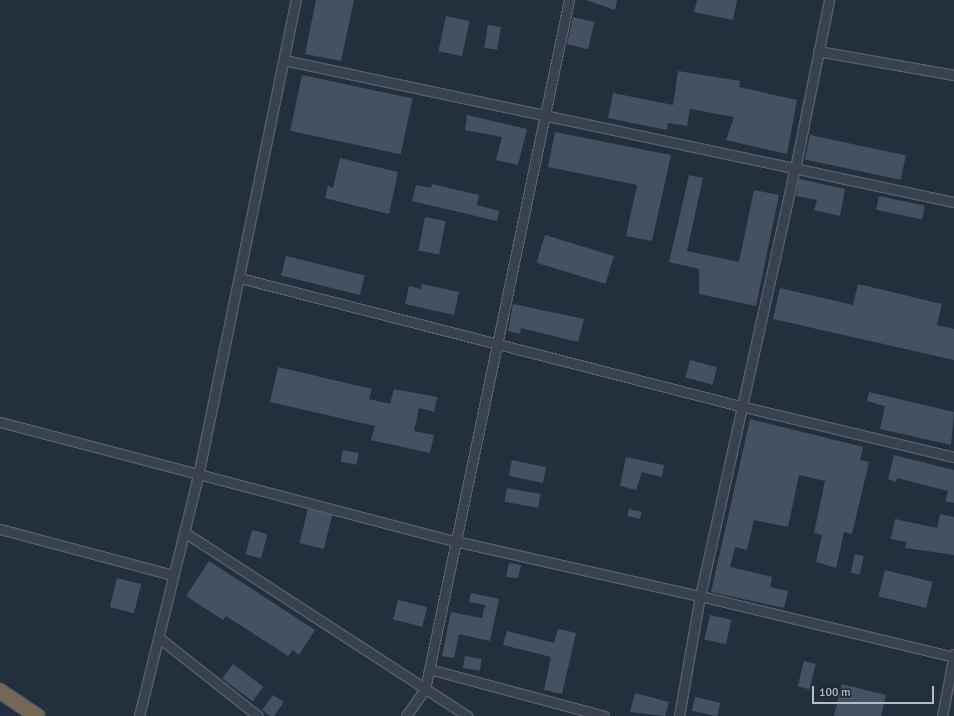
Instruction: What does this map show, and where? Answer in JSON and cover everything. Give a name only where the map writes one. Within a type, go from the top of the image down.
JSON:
[{"type":"highway","points":[[0,691],[38,716]]},
{"type":"street","points":[[139,716],[198,476],[240,278],[296,0]]},
{"type":"street","points":[[406,716],[425,689],[430,669],[455,541],[546,116],[569,0]]},
{"type":"street","points":[[679,716],[700,596],[740,406],[795,169],[829,0]]},
{"type":"street","points":[[818,51],[954,75]]},
{"type":"street","points":[[284,60],[954,202]]},
{"type":"street","points":[[240,278],[740,406],[954,456]]},
{"type":"street","points":[[0,422],[198,476],[455,541],[700,596],[954,656],[942,716]]},
{"type":"street","points":[[0,529],[173,575]]},
{"type":"street","points":[[184,532],[468,716]]},
{"type":"street","points":[[158,637],[258,716]]},
{"type":"street","points":[[430,669],[604,716]]},
{"type":"building","points":[[316,0],[354,0],[341,61],[305,54]]},
{"type":"building","points":[[586,0],[617,0],[615,10]]},
{"type":"building","points":[[697,0],[737,0],[733,20],[694,12]]},
{"type":"building","points":[[446,16],[469,21],[462,56],[439,51]]},
{"type":"building","points":[[573,17],[594,22],[588,49],[567,44]]},
{"type":"building","points":[[488,25],[501,27],[497,50],[484,48]]},
{"type":"building","points":[[678,71],[740,81],[739,87],[797,100],[787,154],[726,140],[734,117],[690,109],[687,126],[668,123],[667,130],[608,118],[613,93],[673,105]]},
{"type":"building","points":[[302,75],[413,98],[401,154],[290,131]]},
{"type":"building","points":[[467,115],[527,129],[518,165],[496,160],[502,137],[465,130]]},
{"type":"building","points":[[555,132],[671,155],[652,241],[626,236],[637,185],[548,167]]},
{"type":"building","points":[[810,135],[906,155],[901,180],[805,159]]},
{"type":"building","points":[[340,158],[398,172],[389,214],[325,198],[328,186],[333,188]]},
{"type":"building","points":[[689,175],[703,178],[687,251],[739,262],[754,190],[779,195],[756,306],[699,294],[699,269],[669,262]]},
{"type":"building","points":[[799,179],[845,189],[840,216],[814,210],[817,200],[796,196]]},
{"type":"building","points":[[432,184],[479,195],[477,205],[499,211],[497,221],[412,201],[416,185],[431,188]]},
{"type":"building","points":[[879,196],[925,206],[922,219],[876,210]]},
{"type":"building","points":[[425,217],[446,221],[439,254],[419,250]]},
{"type":"building","points":[[545,235],[614,256],[605,284],[537,263]]},
{"type":"building","points":[[286,256],[365,276],[360,295],[281,275]]},
{"type":"building","points":[[422,284],[459,292],[454,315],[405,304],[409,286],[421,289]]},
{"type":"building","points":[[858,284],[942,304],[937,325],[954,329],[954,360],[773,319],[780,288],[853,305]]},
{"type":"building","points":[[513,304],[584,319],[578,342],[521,328],[520,334],[508,331]]},
{"type":"building","points":[[690,360],[717,367],[712,385],[685,377]]},
{"type":"building","points":[[278,367],[372,389],[369,399],[390,404],[394,389],[437,397],[434,412],[419,408],[414,431],[434,435],[430,453],[371,440],[375,426],[270,402]]},
{"type":"building","points":[[869,392],[954,412],[951,445],[880,429],[885,406],[867,401]]},
{"type":"building","points":[[750,419],[863,447],[860,460],[869,462],[852,534],[844,532],[836,568],[816,562],[822,535],[814,533],[825,481],[799,475],[788,527],[754,520],[747,550],[735,547],[730,567],[772,577],[770,587],[788,591],[784,608],[711,592]]},
{"type":"building","points":[[343,450],[359,453],[356,465],[341,462]]},
{"type":"building","points":[[894,455],[954,470],[954,503],[945,501],[948,491],[897,478],[896,482],[888,479]]},
{"type":"building","points":[[626,457],[664,465],[662,477],[642,472],[636,490],[620,486]]},
{"type":"building","points":[[512,460],[546,467],[543,483],[509,476]]},
{"type":"building","points":[[507,488],[540,494],[538,508],[505,502]]},
{"type":"building","points":[[308,509],[332,515],[324,549],[300,543]]},
{"type":"building","points":[[629,509],[642,512],[640,519],[627,516]]},
{"type":"building","points":[[940,514],[954,517],[954,555],[905,548],[907,542],[891,539],[895,519],[937,528]]},
{"type":"building","points":[[252,530],[267,534],[261,558],[246,554]]},
{"type":"building","points":[[855,554],[864,556],[859,575],[851,573]]},
{"type":"building","points":[[209,561],[315,630],[299,655],[293,650],[288,656],[226,616],[223,620],[186,596]]},
{"type":"building","points":[[509,563],[521,565],[518,578],[506,577]]},
{"type":"building","points":[[885,570],[933,582],[926,608],[878,596]]},
{"type":"building","points":[[117,578],[141,584],[134,613],[110,607]]},
{"type":"building","points":[[471,593],[499,599],[490,641],[459,634],[454,658],[442,656],[451,612],[482,618],[485,605],[469,602]]},
{"type":"building","points":[[398,600],[427,607],[422,627],[393,619]]},
{"type":"building","points":[[710,615],[731,620],[726,644],[704,639]]},
{"type":"building","points":[[558,629],[576,633],[562,694],[544,690],[551,657],[503,645],[507,631],[554,643]]},
{"type":"building","points":[[465,656],[482,659],[480,671],[463,668]]},
{"type":"building","points":[[804,661],[816,664],[809,689],[798,686]]},
{"type":"building","points":[[233,664],[263,687],[253,701],[222,678]]},
{"type":"building","points":[[842,684],[886,695],[881,716],[834,716]]},
{"type":"building","points":[[635,693],[669,702],[665,716],[630,712]]},
{"type":"building","points":[[273,695],[284,702],[274,716],[270,716],[262,710]]},
{"type":"building","points":[[695,697],[720,703],[717,716],[692,711]]}]
